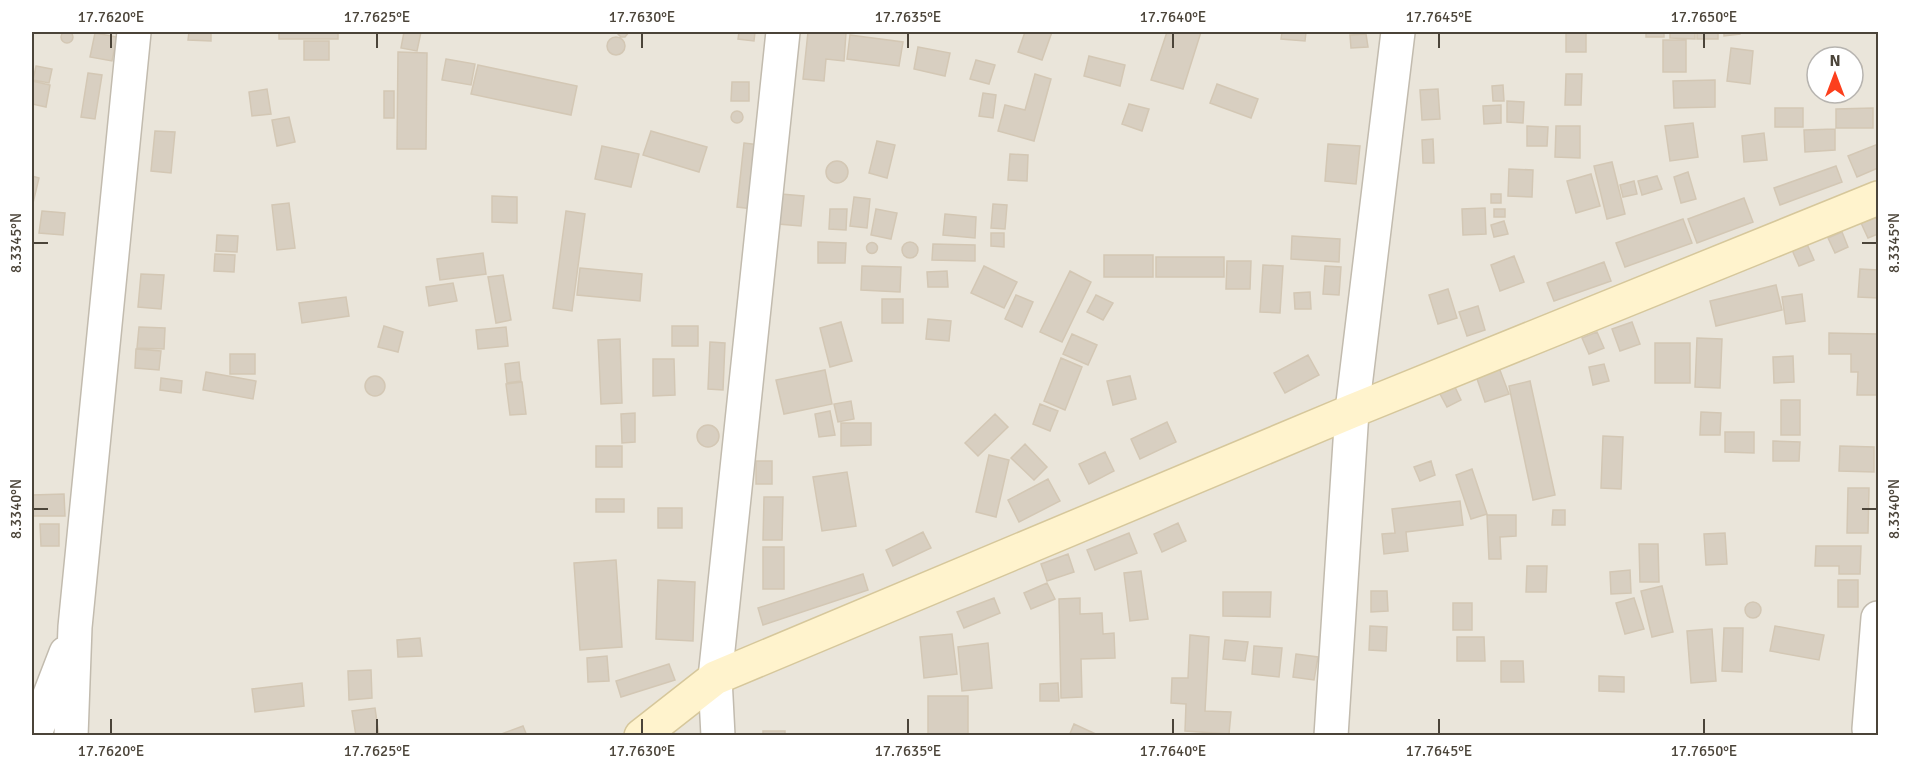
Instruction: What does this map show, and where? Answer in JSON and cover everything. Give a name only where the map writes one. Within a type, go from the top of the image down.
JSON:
[{"type":"main road","points":[[641,735],[715,678],[1352,411],[1878,198]]},
{"type":"street","points":[[71,735],[75,627],[134,32]]},
{"type":"street","points":[[718,735],[715,678],[783,32]]},
{"type":"street","points":[[1331,735],[1352,411],[1398,32]]},
{"type":"street","points":[[1869,729],[1878,618]]},
{"type":"street","points":[[34,735],[75,627]]},
{"type":"shaded area","points":[[32,32],[1878,32],[1878,735],[32,735]]},
{"type":"building","points":[[69,31],[72,32],[72,42],[65,43],[62,42],[61,35],[62,32]]},
{"type":"building","points":[[189,32],[211,32],[211,41],[188,40]]},
{"type":"building","points":[[279,32],[338,32],[338,39],[279,39]]},
{"type":"building","points":[[404,32],[421,32],[417,51],[401,48]]},
{"type":"building","points":[[616,32],[629,32],[625,37],[621,37]]},
{"type":"building","points":[[739,32],[755,32],[754,41],[738,39]]},
{"type":"building","points":[[808,32],[846,33],[844,61],[826,59],[824,81],[803,79]]},
{"type":"building","points":[[1025,32],[1052,32],[1042,60],[1018,52]]},
{"type":"building","points":[[1167,32],[1201,32],[1183,89],[1151,80]]},
{"type":"building","points":[[1282,32],[1306,32],[1305,41],[1281,39]]},
{"type":"building","points":[[1566,32],[1586,32],[1586,52],[1566,52]]},
{"type":"building","points":[[1646,32],[1664,32],[1664,37],[1646,37]]},
{"type":"building","points":[[1670,32],[1695,32],[1695,39],[1670,38]]},
{"type":"building","points":[[1697,32],[1718,32],[1718,39],[1697,39]]},
{"type":"building","points":[[1724,32],[1740,32],[1740,34],[1724,36]]},
{"type":"building","points":[[95,33],[117,37],[112,61],[90,57]]},
{"type":"building","points":[[1366,34],[1368,47],[1351,48],[1350,35]]},
{"type":"building","points":[[850,35],[903,42],[899,66],[847,59]]},
{"type":"building","points":[[616,37],[622,40],[625,46],[622,52],[616,55],[610,52],[607,46],[610,40]]},
{"type":"building","points":[[1663,40],[1686,40],[1686,72],[1663,72]]},
{"type":"building","points":[[304,41],[329,41],[329,60],[304,60]]},
{"type":"building","points":[[918,47],[950,53],[945,76],[914,69]]},
{"type":"building","points":[[1731,48],[1753,51],[1750,84],[1727,81]]},
{"type":"building","points":[[398,52],[427,53],[426,149],[397,149]]},
{"type":"building","points":[[1089,56],[1125,65],[1120,86],[1084,76]]},
{"type":"building","points":[[446,59],[475,64],[471,85],[442,80]]},
{"type":"building","points":[[976,60],[995,65],[989,84],[970,79]]},
{"type":"building","points":[[478,65],[577,86],[571,115],[471,94]]},
{"type":"building","points":[[36,66],[52,69],[49,83],[33,80]]},
{"type":"building","points":[[88,73],[102,75],[95,119],[81,117]]},
{"type":"building","points":[[1035,74],[1051,79],[1034,141],[998,131],[1005,105],[1025,110]]},
{"type":"building","points":[[1566,74],[1582,74],[1581,105],[1565,105]]},
{"type":"building","points":[[1715,80],[1715,107],[1674,108],[1673,81]]},
{"type":"building","points":[[32,81],[50,85],[46,107],[32,104]]},
{"type":"building","points":[[732,82],[749,82],[749,101],[731,101]]},
{"type":"building","points":[[1217,84],[1258,99],[1251,118],[1210,103]]},
{"type":"building","points":[[1503,85],[1504,101],[1493,101],[1492,86]]},
{"type":"building","points":[[267,89],[271,114],[252,116],[249,92]]},
{"type":"building","points":[[1438,89],[1440,119],[1422,120],[1420,90]]},
{"type":"building","points":[[384,91],[394,91],[394,118],[384,118]]},
{"type":"building","points":[[983,93],[996,95],[993,118],[979,116]]},
{"type":"building","points":[[1507,101],[1524,102],[1523,123],[1507,122]]},
{"type":"building","points":[[1129,104],[1149,109],[1142,131],[1122,124]]},
{"type":"building","points":[[1501,105],[1501,123],[1484,124],[1483,106]]},
{"type":"building","points":[[1775,108],[1803,108],[1803,127],[1775,127]]},
{"type":"building","points":[[1873,108],[1873,128],[1836,128],[1836,109]]},
{"type":"building","points":[[739,111],[742,112],[742,122],[735,123],[732,122],[731,115],[732,112]]},
{"type":"building","points":[[289,117],[295,142],[277,146],[272,120]]},
{"type":"building","points":[[1693,123],[1698,157],[1670,161],[1665,126]]},
{"type":"building","points":[[1527,126],[1548,127],[1547,146],[1527,146]]},
{"type":"building","points":[[1556,126],[1580,126],[1580,158],[1555,157]]},
{"type":"building","points":[[1835,129],[1835,150],[1805,152],[1804,130]]},
{"type":"building","points":[[155,131],[175,132],[171,173],[151,171]]},
{"type":"building","points":[[651,131],[707,147],[699,172],[643,155]]},
{"type":"building","points":[[1764,133],[1767,160],[1744,162],[1742,136]]},
{"type":"building","points":[[1433,139],[1434,163],[1423,163],[1422,140]]},
{"type":"building","points":[[877,141],[895,145],[887,178],[869,173]]},
{"type":"building","points":[[744,143],[768,146],[761,210],[737,207]]},
{"type":"building","points":[[1328,144],[1360,146],[1356,184],[1325,181]]},
{"type":"building","points":[[1878,144],[1878,168],[1857,177],[1848,156]]},
{"type":"building","points":[[602,146],[639,154],[631,187],[595,179]]},
{"type":"building","points":[[1010,154],[1028,155],[1027,181],[1008,180]]},
{"type":"building","points":[[837,161],[845,164],[848,172],[845,180],[837,183],[829,180],[826,172],[829,164]]},
{"type":"building","points":[[1612,162],[1625,214],[1607,219],[1594,166]]},
{"type":"building","points":[[1836,166],[1842,182],[1780,205],[1774,188]]},
{"type":"building","points":[[1509,169],[1533,170],[1532,197],[1508,196]]},
{"type":"building","points":[[1688,172],[1696,199],[1681,203],[1674,177]]},
{"type":"building","points":[[1591,174],[1600,206],[1576,213],[1567,181]]},
{"type":"building","points":[[32,176],[39,178],[33,203],[32,203]]},
{"type":"building","points":[[1657,176],[1662,189],[1642,195],[1638,181]]},
{"type":"building","points":[[1634,181],[1637,194],[1623,197],[1620,185]]},
{"type":"building","points":[[781,194],[804,196],[801,226],[778,224]]},
{"type":"building","points":[[1491,194],[1501,194],[1501,203],[1491,203]]},
{"type":"building","points":[[492,196],[517,197],[517,223],[492,222]]},
{"type":"building","points":[[854,197],[870,199],[867,228],[850,226]]},
{"type":"building","points":[[1744,198],[1753,222],[1697,243],[1688,219]]},
{"type":"building","points":[[289,203],[295,248],[277,250],[272,205]]},
{"type":"building","points":[[993,204],[1007,205],[1005,229],[991,228]]},
{"type":"building","points":[[1485,208],[1486,234],[1463,235],[1462,209]]},
{"type":"building","points":[[830,209],[847,209],[846,230],[829,229]]},
{"type":"building","points":[[876,209],[897,213],[891,239],[871,235]]},
{"type":"building","points":[[1494,209],[1505,209],[1505,217],[1494,217]]},
{"type":"building","points":[[42,211],[65,213],[63,235],[39,233]]},
{"type":"building","points":[[566,211],[585,214],[572,311],[553,308]]},
{"type":"building","points":[[945,214],[976,217],[975,238],[943,235]]},
{"type":"building","points":[[1877,217],[1878,234],[1868,238],[1861,223]]},
{"type":"building","points":[[1683,219],[1692,243],[1625,267],[1616,243]]},
{"type":"building","points":[[1504,221],[1508,234],[1494,237],[1491,225]]},
{"type":"building","points":[[1842,232],[1848,247],[1835,253],[1828,238]]},
{"type":"building","points":[[991,233],[1004,233],[1004,247],[991,246]]},
{"type":"building","points":[[217,235],[238,236],[237,252],[216,251]]},
{"type":"building","points":[[1292,236],[1340,239],[1339,262],[1291,259]]},
{"type":"building","points":[[818,242],[846,243],[845,263],[818,263]]},
{"type":"building","points":[[910,242],[918,250],[910,258],[902,250]]},
{"type":"building","points":[[872,243],[876,244],[876,252],[872,253],[868,252],[867,248],[868,244]]},
{"type":"building","points":[[933,244],[975,245],[975,261],[932,260]]},
{"type":"building","points":[[1807,244],[1814,260],[1799,266],[1792,250]]},
{"type":"building","points":[[483,253],[486,274],[440,280],[437,259]]},
{"type":"building","points":[[215,254],[235,255],[234,272],[214,271]]},
{"type":"building","points":[[1104,255],[1153,255],[1153,277],[1104,277]]},
{"type":"building","points":[[1514,256],[1524,282],[1500,291],[1491,265]]},
{"type":"building","points":[[1156,257],[1224,257],[1224,277],[1156,277]]},
{"type":"building","points":[[1227,261],[1251,261],[1250,289],[1226,289]]},
{"type":"building","points":[[1604,262],[1611,281],[1554,301],[1547,283]]},
{"type":"building","points":[[1263,265],[1283,266],[1280,313],[1260,312]]},
{"type":"building","points":[[862,266],[901,267],[900,292],[861,290]]},
{"type":"building","points":[[984,266],[1017,282],[1004,308],[971,293]]},
{"type":"building","points":[[1325,266],[1341,267],[1339,295],[1323,294]]},
{"type":"building","points":[[580,268],[642,274],[640,301],[577,295]]},
{"type":"building","points":[[1860,269],[1878,270],[1878,298],[1858,297]]},
{"type":"building","points":[[947,271],[948,287],[928,287],[927,272]]},
{"type":"building","points":[[1070,271],[1091,282],[1062,342],[1040,332]]},
{"type":"building","points":[[141,274],[164,275],[161,309],[138,307]]},
{"type":"building","points":[[503,275],[511,320],[496,323],[488,277]]},
{"type":"building","points":[[453,283],[457,301],[429,306],[426,287]]},
{"type":"building","points":[[1776,285],[1782,310],[1716,326],[1710,301]]},
{"type":"building","points":[[1448,289],[1457,318],[1438,324],[1429,295]]},
{"type":"building","points":[[1310,292],[1311,309],[1295,309],[1294,293]]},
{"type":"building","points":[[1802,294],[1805,321],[1786,324],[1782,297]]},
{"type":"building","points":[[1016,295],[1033,302],[1022,327],[1005,319]]},
{"type":"building","points":[[1096,295],[1113,303],[1103,320],[1087,312]]},
{"type":"building","points":[[346,297],[349,316],[302,323],[299,303]]},
{"type":"building","points":[[882,299],[903,299],[903,323],[882,323]]},
{"type":"building","points":[[1478,306],[1485,330],[1467,336],[1459,312]]},
{"type":"building","points":[[928,319],[951,321],[949,341],[926,339]]},
{"type":"building","points":[[841,322],[852,361],[830,367],[820,328]]},
{"type":"building","points":[[1632,322],[1640,344],[1620,351],[1612,329]]},
{"type":"building","points":[[384,326],[403,332],[398,352],[378,347]]},
{"type":"building","points":[[672,326],[698,326],[698,346],[672,346]]},
{"type":"building","points":[[139,327],[165,328],[164,349],[137,348]]},
{"type":"building","points":[[506,327],[508,346],[478,349],[476,330]]},
{"type":"building","points":[[1597,332],[1604,348],[1589,354],[1582,338]]},
{"type":"building","points":[[1829,333],[1878,334],[1878,395],[1857,395],[1858,372],[1851,372],[1851,354],[1829,354]]},
{"type":"building","points":[[1072,334],[1097,345],[1088,365],[1063,354]]},
{"type":"building","points":[[1697,338],[1722,339],[1720,388],[1695,387]]},
{"type":"building","points":[[620,339],[622,403],[601,404],[598,340]]},
{"type":"building","points":[[710,342],[725,343],[723,390],[708,389]]},
{"type":"building","points":[[1655,343],[1690,343],[1690,383],[1655,383]]},
{"type":"building","points":[[136,349],[161,351],[159,370],[135,368]]},
{"type":"building","points":[[230,354],[255,354],[255,374],[230,374]]},
{"type":"building","points":[[1308,355],[1319,375],[1285,393],[1274,373]]},
{"type":"building","points":[[1793,356],[1794,382],[1774,383],[1773,357]]},
{"type":"building","points":[[1061,358],[1082,367],[1065,410],[1044,401]]},
{"type":"building","points":[[653,359],[674,359],[675,395],[653,396]]},
{"type":"building","points":[[519,362],[521,381],[507,383],[505,364]]},
{"type":"building","points":[[1604,364],[1609,381],[1593,385],[1589,367]]},
{"type":"building","points":[[1498,365],[1509,394],[1485,402],[1475,373]]},
{"type":"building","points":[[825,370],[832,404],[784,414],[776,380]]},
{"type":"building","points":[[206,372],[256,381],[253,399],[203,390]]},
{"type":"building","points":[[375,376],[382,379],[385,386],[382,393],[375,396],[368,393],[365,386],[368,379]]},
{"type":"building","points":[[1130,376],[1136,399],[1113,405],[1107,381]]},
{"type":"building","points":[[161,378],[182,381],[181,393],[160,390]]},
{"type":"building","points":[[1530,381],[1555,495],[1533,500],[1509,386]]},
{"type":"building","points":[[522,382],[526,414],[510,415],[506,384]]},
{"type":"building","points":[[1454,385],[1461,400],[1447,407],[1439,392]]},
{"type":"building","points":[[1781,400],[1800,400],[1800,435],[1781,435]]},
{"type":"building","points":[[851,401],[854,419],[838,422],[834,404]]},
{"type":"building","points":[[1040,404],[1058,411],[1050,431],[1033,424]]},
{"type":"building","points":[[830,411],[835,435],[819,437],[815,414]]},
{"type":"building","points":[[1701,412],[1721,413],[1720,435],[1700,435]]},
{"type":"building","points":[[635,413],[635,442],[622,443],[621,414]]},
{"type":"building","points":[[995,414],[1008,427],[978,456],[965,443]]},
{"type":"building","points":[[1167,422],[1176,442],[1140,459],[1131,439]]},
{"type":"building","points":[[841,423],[871,423],[871,445],[841,446]]},
{"type":"building","points":[[708,425],[716,428],[719,436],[716,444],[708,447],[700,444],[697,436],[700,428]]},
{"type":"building","points":[[1725,432],[1754,432],[1754,453],[1725,452]]},
{"type":"building","points":[[1603,436],[1623,437],[1621,489],[1601,488]]},
{"type":"building","points":[[1773,441],[1800,442],[1799,461],[1773,461]]},
{"type":"building","points":[[1025,444],[1047,467],[1034,480],[1011,458]]},
{"type":"building","points":[[596,446],[622,446],[622,467],[596,467]]},
{"type":"building","points":[[1840,446],[1874,447],[1874,472],[1839,471]]},
{"type":"building","points":[[1105,452],[1114,471],[1089,484],[1079,464]]},
{"type":"building","points":[[989,455],[1009,460],[996,517],[976,512]]},
{"type":"building","points":[[756,461],[772,461],[772,484],[756,484]]},
{"type":"building","points":[[1431,461],[1435,475],[1420,481],[1414,467]]},
{"type":"building","points":[[1472,469],[1487,514],[1471,519],[1456,475]]},
{"type":"building","points":[[847,472],[856,526],[822,531],[813,477]]},
{"type":"building","points":[[1048,479],[1060,501],[1019,522],[1008,500]]},
{"type":"building","points":[[1848,488],[1869,488],[1868,533],[1847,533]]},
{"type":"building","points":[[64,494],[65,516],[32,516],[32,495]]},
{"type":"building","points":[[764,497],[783,497],[782,540],[763,540]]},
{"type":"building","points":[[596,499],[624,499],[624,512],[596,512]]},
{"type":"building","points":[[1460,501],[1463,525],[1406,532],[1408,551],[1384,554],[1382,534],[1395,533],[1392,509]]},
{"type":"building","points":[[658,508],[682,508],[682,528],[658,528]]},
{"type":"building","points":[[1553,510],[1565,510],[1565,525],[1552,525]]},
{"type":"building","points":[[1487,515],[1516,515],[1516,536],[1500,537],[1501,559],[1489,559]]},
{"type":"building","points":[[1178,523],[1186,541],[1162,552],[1154,534]]},
{"type":"building","points":[[40,524],[59,524],[59,546],[41,546]]},
{"type":"building","points":[[923,532],[931,548],[893,566],[886,550]]},
{"type":"building","points":[[1129,533],[1137,553],[1095,570],[1087,550]]},
{"type":"building","points":[[1725,533],[1727,564],[1706,565],[1704,534]]},
{"type":"building","points":[[1639,544],[1658,544],[1659,582],[1640,582]]},
{"type":"building","points":[[1816,546],[1861,546],[1860,574],[1839,574],[1839,566],[1815,566]]},
{"type":"building","points":[[763,547],[784,547],[784,589],[763,589]]},
{"type":"building","points":[[1068,554],[1074,572],[1047,581],[1041,564]]},
{"type":"building","points":[[616,560],[622,647],[580,650],[574,563]]},
{"type":"building","points":[[1527,566],[1547,566],[1546,592],[1526,592]]},
{"type":"building","points":[[1630,570],[1631,593],[1611,594],[1610,572]]},
{"type":"building","points":[[1141,571],[1148,619],[1130,621],[1124,573]]},
{"type":"building","points":[[863,574],[868,590],[763,625],[758,608]]},
{"type":"building","points":[[658,580],[695,582],[693,641],[656,639]]},
{"type":"building","points":[[1838,580],[1858,580],[1858,607],[1838,607]]},
{"type":"building","points":[[1047,583],[1055,599],[1031,609],[1024,593]]},
{"type":"building","points":[[1662,586],[1673,632],[1652,637],[1641,591]]},
{"type":"building","points":[[1371,591],[1387,591],[1388,611],[1371,612]]},
{"type":"building","points":[[1223,592],[1271,592],[1270,617],[1223,616]]},
{"type":"building","points":[[994,598],[1000,613],[964,628],[957,612]]},
{"type":"building","points":[[1080,598],[1080,614],[1102,613],[1103,634],[1114,633],[1115,658],[1081,659],[1082,697],[1061,698],[1059,599]]},
{"type":"building","points":[[1634,598],[1644,629],[1625,634],[1616,603]]},
{"type":"building","points":[[1753,602],[1761,610],[1753,618],[1745,610]]},
{"type":"building","points":[[1453,603],[1472,603],[1472,630],[1453,630]]},
{"type":"building","points":[[1370,626],[1387,627],[1386,651],[1369,650]]},
{"type":"building","points":[[1775,626],[1824,635],[1819,660],[1770,651]]},
{"type":"building","points":[[1724,628],[1743,628],[1742,672],[1722,671]]},
{"type":"building","points":[[1712,629],[1716,681],[1691,683],[1687,631]]},
{"type":"building","points":[[952,634],[957,674],[924,678],[920,637]]},
{"type":"building","points":[[1190,635],[1209,637],[1205,711],[1231,712],[1229,734],[1185,731],[1186,704],[1171,703],[1172,678],[1188,678]]},
{"type":"building","points":[[1457,637],[1484,637],[1485,661],[1457,661]]},
{"type":"building","points":[[420,638],[422,656],[398,657],[397,640]]},
{"type":"building","points":[[1225,640],[1248,642],[1245,661],[1223,659]]},
{"type":"building","points":[[988,643],[992,688],[962,691],[958,647]]},
{"type":"building","points":[[1254,646],[1282,648],[1279,677],[1252,674]]},
{"type":"building","points":[[1296,654],[1318,657],[1314,680],[1293,677]]},
{"type":"building","points":[[607,656],[609,681],[588,682],[587,658]]},
{"type":"building","points":[[1501,661],[1523,661],[1524,682],[1501,682]]},
{"type":"building","points":[[669,664],[675,680],[621,697],[616,681]]},
{"type":"building","points":[[371,670],[372,698],[349,700],[348,671]]},
{"type":"building","points":[[1599,676],[1624,677],[1624,692],[1599,691]]},
{"type":"building","points":[[302,683],[304,706],[255,712],[252,689]]},
{"type":"building","points":[[1058,683],[1059,701],[1040,701],[1040,684]]},
{"type":"building","points":[[928,696],[968,696],[968,736],[928,736]]},
{"type":"building","points":[[375,708],[379,736],[356,736],[352,711]]},
{"type":"building","points":[[1074,724],[1100,736],[1069,736]]},
{"type":"building","points":[[523,726],[527,736],[496,736]]},
{"type":"building","points":[[763,731],[785,731],[785,736],[763,736]]}]
